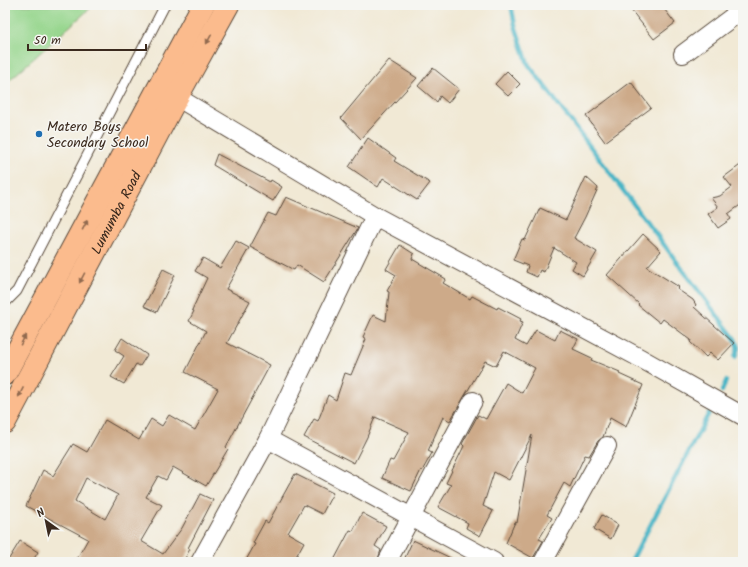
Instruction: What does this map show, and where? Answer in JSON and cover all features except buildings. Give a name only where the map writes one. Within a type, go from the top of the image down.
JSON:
[{"type":"main road","name":"Lumumba Road","points":[[5,422],[168,92],[203,5]]},
{"type":"main road","name":"Lumumba Road","points":[[5,374],[168,92],[228,5]]},
{"type":"street","points":[[683,54],[743,9]]},
{"type":"street","points":[[168,92],[375,216],[640,358],[743,416]]},
{"type":"street","points":[[200,562],[268,439],[375,216]]},
{"type":"street","points":[[387,562],[473,401]]},
{"type":"street","points":[[268,439],[494,562]]},
{"type":"street","points":[[543,562],[607,446]]},
{"type":"lane","points":[[5,303],[17,291],[165,5]]},
{"type":"green space","points":[[5,5],[94,5],[5,84]]},
{"type":"waterway","points":[[511,5],[515,25],[528,64],[735,339],[738,348],[735,357]]},
{"type":"waterway","points":[[722,391],[726,381]]},
{"type":"waterway","points":[[631,562],[709,413]]},
{"type":"place","name":"Matero Boys Secondary School","points":[[39,134]]}]
